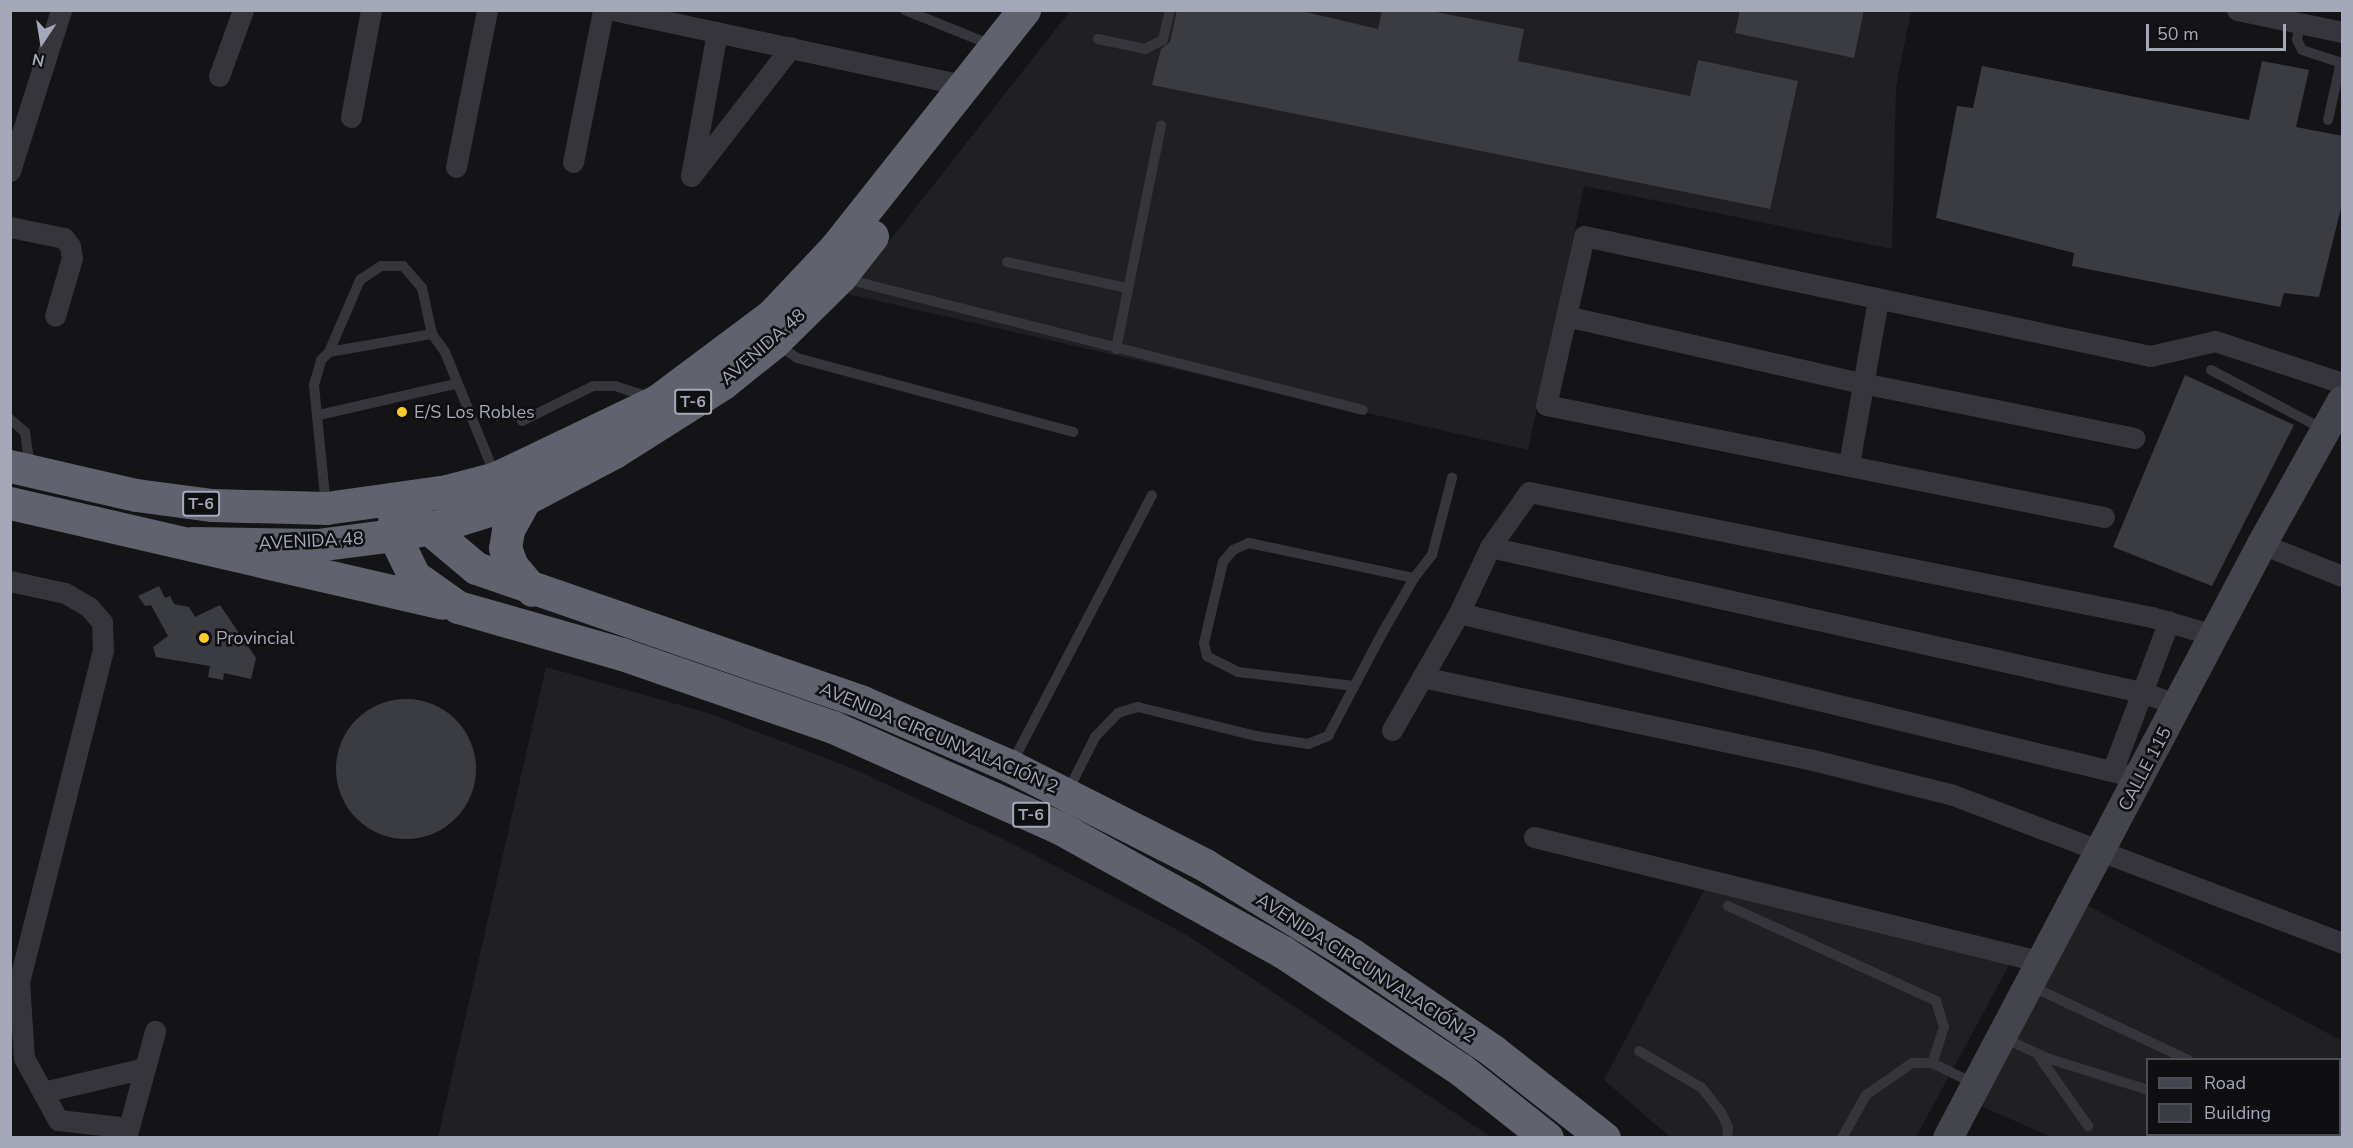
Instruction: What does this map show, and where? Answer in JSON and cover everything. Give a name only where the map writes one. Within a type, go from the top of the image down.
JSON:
[{"type":"highway","name":"AVENIDA 48","points":[[395,500],[496,478],[657,401],[772,315],[836,246],[1024,10]]},
{"type":"highway","name":"AVENIDA 48","points":[[192,543],[317,544],[431,528],[525,499],[614,452],[723,384],[774,342],[840,277],[1049,10]]},
{"type":"highway","name":"T-6","points":[[20,468],[136,495],[212,505],[326,508],[395,500]]},
{"type":"highway","points":[[525,499],[508,530],[505,548],[512,566],[532,590]]},
{"type":"highway","name":"AVENIDA CIRCUNVALACIÓN 2","points":[[395,500],[476,568],[532,590],[862,702],[1067,793],[1205,865],[1351,954],[1493,1051],[1604,1137]]},
{"type":"highway","name":"AVENIDA CIRCUNVALACIÓN 2","points":[[395,500],[394,535],[414,576],[458,607],[622,654],[833,727],[1060,828],[1283,952],[1460,1069],[1547,1137]]},
{"type":"highway","name":"T-6","points":[[10,503],[192,543]]},
{"type":"highway","points":[[192,543],[458,607]]},
{"type":"street","points":[[10,171],[61,10]]},
{"type":"street","points":[[219,76],[243,10]]},
{"type":"street","points":[[351,117],[371,10]]},
{"type":"street","points":[[456,167],[487,10]]},
{"type":"street","points":[[573,162],[603,10]]},
{"type":"street","points":[[613,10],[964,85]]},
{"type":"street","points":[[2238,10],[2343,32]]},
{"type":"street","points":[[717,32],[691,176],[791,47]]},
{"type":"street","points":[[10,227],[64,238],[70,246],[72,258],[55,316]]},
{"type":"street","points":[[2104,517],[1546,405],[1584,236],[2150,356],[2215,341],[2343,383]]},
{"type":"street","points":[[1849,464],[1878,298]]},
{"type":"street","points":[[1566,316],[1862,383],[2135,438]]},
{"type":"street","name":"CALLE 115","points":[[1948,1137],[2032,972],[2102,850],[2126,773],[2178,705],[2262,544],[2343,401]]},
{"type":"street","points":[[1392,730],[1459,613],[1490,547],[1529,492],[2169,621],[2213,635]]},
{"type":"street","points":[[2262,544],[2343,576]]},
{"type":"street","points":[[1490,547],[2141,692],[2178,705]]},
{"type":"street","points":[[10,581],[65,593],[89,607],[102,622],[103,650],[19,981],[24,1058],[58,1120],[128,1133],[155,1031]]},
{"type":"street","points":[[1459,613],[2126,773],[2141,692],[2169,621]]},
{"type":"street","points":[[1422,677],[1809,759],[1942,792],[2102,850],[2343,943]]},
{"type":"street","points":[[1534,837],[2032,972]]},
{"type":"street","points":[[43,1092],[145,1068]]},
{"type":"lane","points":[[905,10],[996,47]]},
{"type":"lane","points":[[1098,39],[1145,49],[1163,40],[1170,10]]},
{"type":"lane","points":[[2300,24],[2297,40],[2302,50],[2342,63],[2328,120]]},
{"type":"lane","points":[[1116,349],[1126,288],[1161,124]]},
{"type":"lane","points":[[1007,262],[1126,288]]},
{"type":"lane","points":[[326,508],[315,385],[321,360],[329,352],[360,280],[381,266],[403,266],[422,288],[432,334],[446,352],[456,384],[496,478]]},
{"type":"lane","points":[[840,277],[1363,410]]},
{"type":"lane","points":[[329,352],[432,334]]},
{"type":"lane","points":[[774,342],[797,358],[1073,432]]},
{"type":"lane","points":[[2211,370],[2326,430]]},
{"type":"lane","points":[[319,415],[456,384]]},
{"type":"lane","points":[[522,421],[593,386],[615,386],[657,401]]},
{"type":"lane","points":[[10,419],[26,432],[20,468]]},
{"type":"lane","points":[[1067,793],[1095,737],[1118,713],[1138,707],[1256,736],[1308,744],[1328,736],[1414,578],[1432,555],[1452,478]]},
{"type":"lane","points":[[1010,766],[1152,495]]},
{"type":"lane","points":[[1354,686],[1238,672],[1207,656],[1204,643],[1223,562],[1233,550],[1249,543],[1414,578]]},
{"type":"lane","points":[[1728,906],[1936,1001],[1944,1027],[1932,1063]]},
{"type":"lane","points":[[2032,972],[2186,1058]]},
{"type":"lane","points":[[2000,1036],[2038,1055],[2146,1089]]},
{"type":"lane","points":[[1639,1051],[1702,1088],[1721,1112],[1728,1127],[1727,1137]]},
{"type":"lane","points":[[2038,1055],[2088,1126]]},
{"type":"lane","points":[[1842,1137],[1866,1095],[1912,1063],[1932,1063],[1976,1084]]},
{"type":"shaded area","points":[[1070,11],[1911,11],[1896,87],[1892,249],[1584,186],[1528,450],[848,294]]},
{"type":"shaded area","points":[[546,667],[708,713],[854,769],[1011,843],[1187,935],[1491,1137],[438,1137]]},
{"type":"shaded area","points":[[1711,877],[2014,956],[1916,1137],[1670,1137],[1604,1080]]},
{"type":"shaded area","points":[[2083,903],[2342,1041],[2342,1137],[2051,1137],[1981,1106]]},
{"type":"building","points":[[1177,10],[1297,10],[1378,29],[1382,10],[1425,10],[1524,29],[1518,61],[1690,96],[1698,60],[1798,81],[1770,209],[1152,85],[1161,49],[1170,42]]},
{"type":"building","points":[[1740,10],[1864,10],[1854,58],[1735,33]]},
{"type":"building","points":[[2262,61],[2309,70],[2296,127],[2343,136],[2343,200],[2319,297],[2284,293],[2280,307],[2072,266],[2074,253],[1936,218],[1957,106],[1973,108],[1982,66],[2249,120]]},
{"type":"building","points":[[2185,375],[2294,425],[2212,586],[2113,547]]},
{"type":"building","name":"Provincial","points":[[159,586],[165,598],[170,596],[174,604],[189,607],[195,617],[220,605],[256,658],[251,679],[224,673],[223,680],[208,677],[210,666],[156,657],[153,647],[168,636],[151,605],[145,606],[138,596]]},
{"type":"building","points":[[406,699],[433,704],[455,720],[471,742],[476,769],[471,796],[455,818],[433,834],[406,839],[379,834],[357,818],[341,796],[336,769],[341,742],[357,720],[379,704]]},
{"type":"place","name":"E/S Los Robles","points":[[402,412]]},
{"type":"place","name":"Provincial","points":[[204,638]]}]
